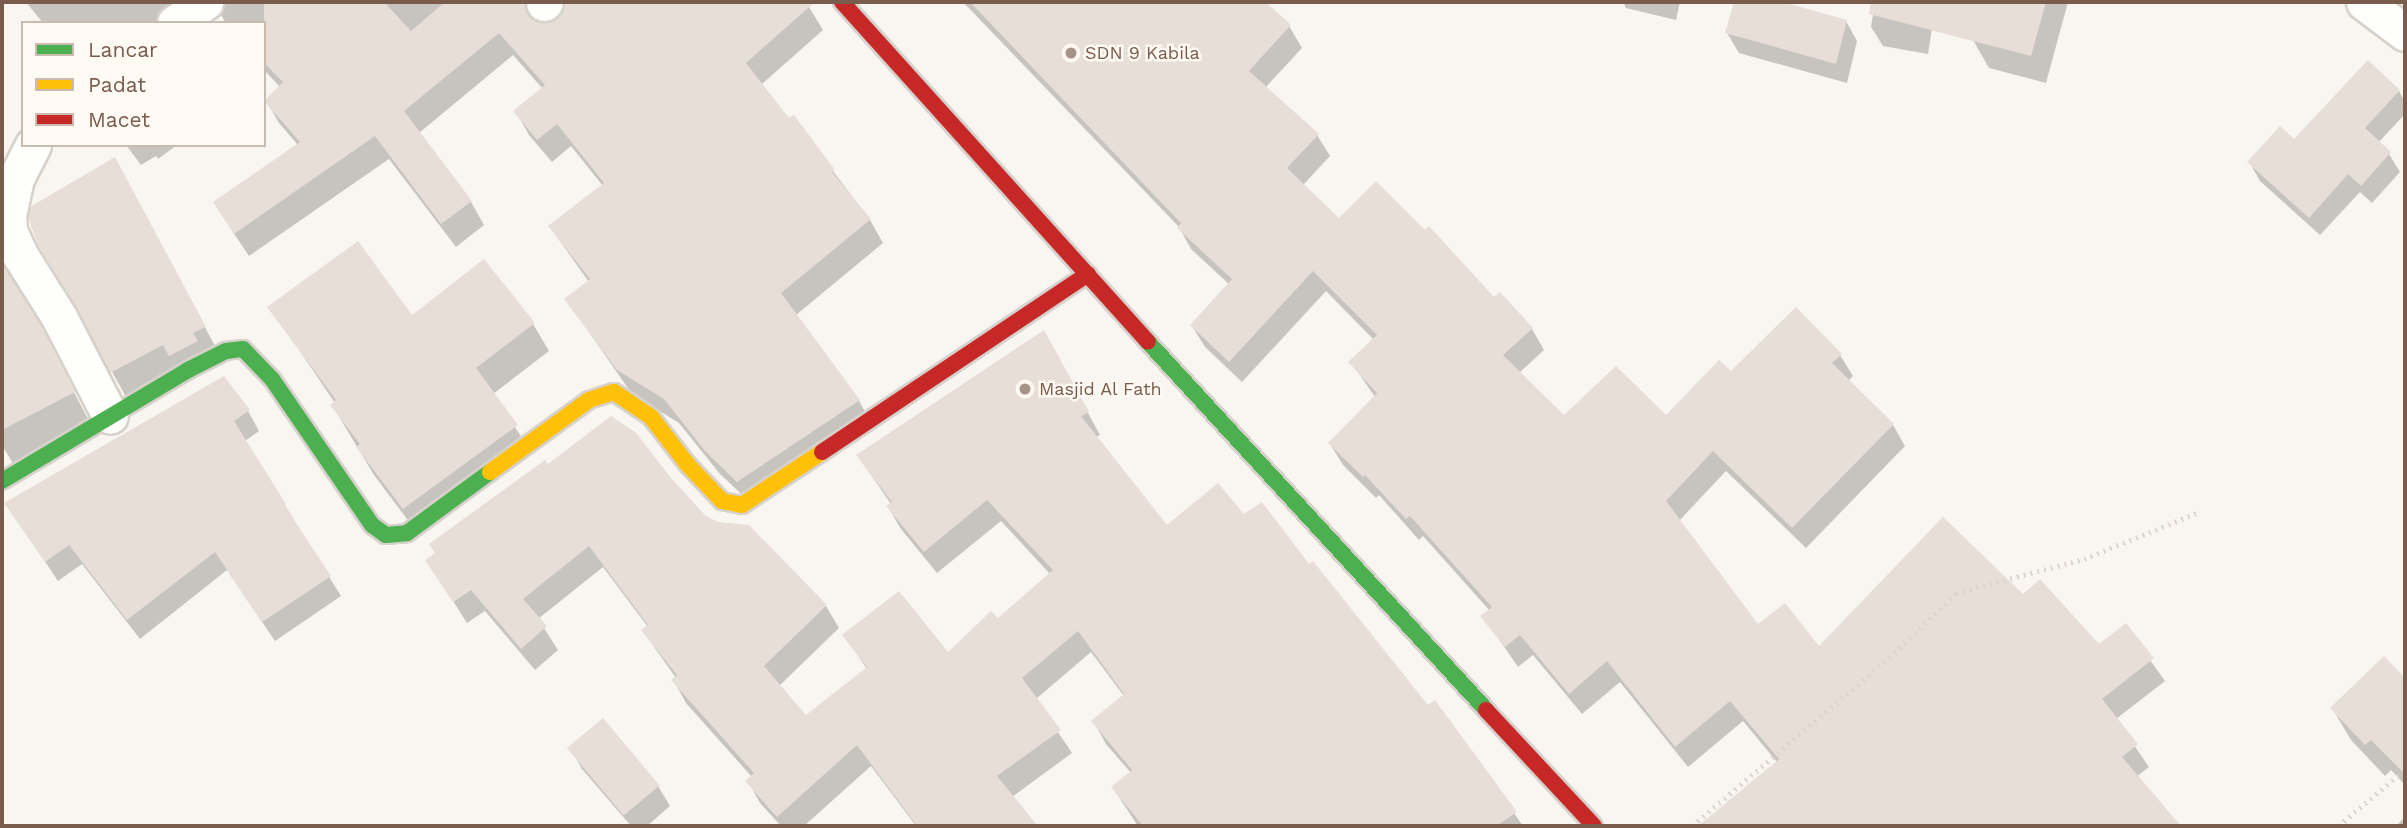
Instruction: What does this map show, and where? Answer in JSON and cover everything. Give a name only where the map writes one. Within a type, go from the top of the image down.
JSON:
[{"type":"street","points":[[178,21],[205,2]]},
{"type":"street","points":[[842,2],[1293,504],[1594,826]]},
{"type":"street","points":[[2364,2],[2405,33]]},
{"type":"street","points":[[32,147],[16,178],[8,215],[9,231],[20,255],[59,317],[110,416]]},
{"type":"street","points":[[2,481],[188,370],[226,351],[243,349],[272,379],[372,525],[386,535],[407,534],[589,400],[614,392],[651,417],[688,465],[722,501],[742,505],[1088,274]]},
{"type":"path","points":[[1692,826],[1889,658],[1956,593],[2084,559],[2197,513]]},
{"type":"path","points":[[2338,826],[2405,770]]},
{"type":"building","points":[[264,2],[384,2],[411,31],[445,2],[524,2],[529,17],[539,23],[550,22],[558,17],[565,2],[815,2],[746,63],[789,118],[794,115],[835,170],[832,172],[871,219],[781,293],[860,400],[737,482],[705,451],[664,399],[617,370],[564,299],[590,279],[548,226],[604,183],[557,124],[537,140],[513,111],[545,85],[499,33],[404,111],[472,201],[441,224],[375,136],[234,234],[213,202],[300,142],[266,103],[266,99],[283,82],[266,65]]},
{"type":"building","points":[[970,2],[1266,2],[1291,25],[1249,71],[1319,134],[1287,168],[1339,218],[1376,181],[1425,230],[1429,226],[1494,297],[1500,292],[1533,328],[1503,355],[1564,415],[1616,366],[1666,415],[1719,360],[1731,371],[1796,307],[1842,354],[1832,363],[1894,424],[1792,528],[1713,451],[1666,501],[1758,624],[1785,603],[1819,646],[1943,517],[2023,594],[2040,579],[2099,644],[2126,623],[2154,658],[2102,699],[2138,744],[2122,757],[2181,826],[1698,826],[1779,759],[1730,701],[1675,747],[1607,661],[1569,694],[1520,635],[1505,647],[1480,616],[1492,607],[1410,516],[1406,519],[1365,475],[1363,477],[1328,443],[1377,393],[1348,362],[1377,335],[1313,271],[1229,362],[1190,325],[1232,279],[1177,228],[1181,223]]},
{"type":"building","points":[[1734,2],[1783,2],[1847,20],[1836,64],[1725,33]]},
{"type":"building","points":[[1871,2],[2046,2],[2031,56],[1869,14]]},
{"type":"building","points":[[2368,60],[2400,90],[2365,128],[2391,152],[2361,186],[2348,174],[2309,218],[2247,162],[2280,126],[2294,139]]},
{"type":"building","points":[[115,157],[206,327],[193,333],[198,341],[169,356],[163,345],[110,373],[77,308],[38,245],[28,217],[30,207]]},
{"type":"building","points":[[358,241],[412,315],[484,259],[535,323],[476,368],[518,425],[403,509],[356,447],[360,444],[330,405],[336,400],[267,307]]},
{"type":"building","points":[[2,263],[42,327],[75,392],[2,430]]},
{"type":"building","points":[[1044,330],[1089,412],[1081,416],[1167,525],[1218,483],[1244,514],[1262,502],[1309,564],[1313,561],[1428,705],[1435,700],[1517,812],[1496,826],[1143,826],[1111,787],[1132,770],[1091,721],[1124,694],[1078,631],[1022,678],[1061,730],[997,776],[1038,826],[917,826],[857,745],[777,817],[745,781],[754,773],[671,680],[677,675],[641,630],[648,625],[589,546],[523,599],[547,626],[521,649],[471,590],[453,602],[425,560],[435,553],[429,544],[545,460],[548,464],[611,416],[636,433],[671,478],[706,516],[718,522],[749,525],[827,605],[764,666],[806,715],[867,667],[842,635],[899,591],[948,652],[991,611],[998,618],[1053,570],[987,500],[924,552],[886,506],[892,502],[856,455]]},
{"type":"building","points":[[224,376],[250,410],[234,421],[286,504],[284,505],[331,576],[262,622],[215,552],[127,620],[69,545],[45,562],[4,503]]},
{"type":"building","points":[[2384,656],[2405,678],[2405,774],[2371,740],[2365,745],[2330,708]]},
{"type":"building","points":[[603,718],[660,785],[624,816],[567,748]]},
{"type":"traffic: fast","points":[[1148,342],[1486,710]]},
{"type":"traffic: fast","points":[[2,481],[188,370],[226,351],[243,349],[272,379],[372,525],[386,535],[407,533],[490,472]]},
{"type":"traffic: slow","points":[[490,472],[589,400],[614,392],[651,417],[688,465],[722,501],[742,505],[822,452]]},
{"type":"traffic: jam","points":[[842,2],[1148,342]]},
{"type":"traffic: jam","points":[[822,452],[1088,274]]},
{"type":"traffic: jam","points":[[1486,710],[1594,826]]},
{"type":"place","name":"SDN 9 Kabila","points":[[1071,53]]},
{"type":"place","name":"Masjid Al Fath","points":[[1025,389]]}]
